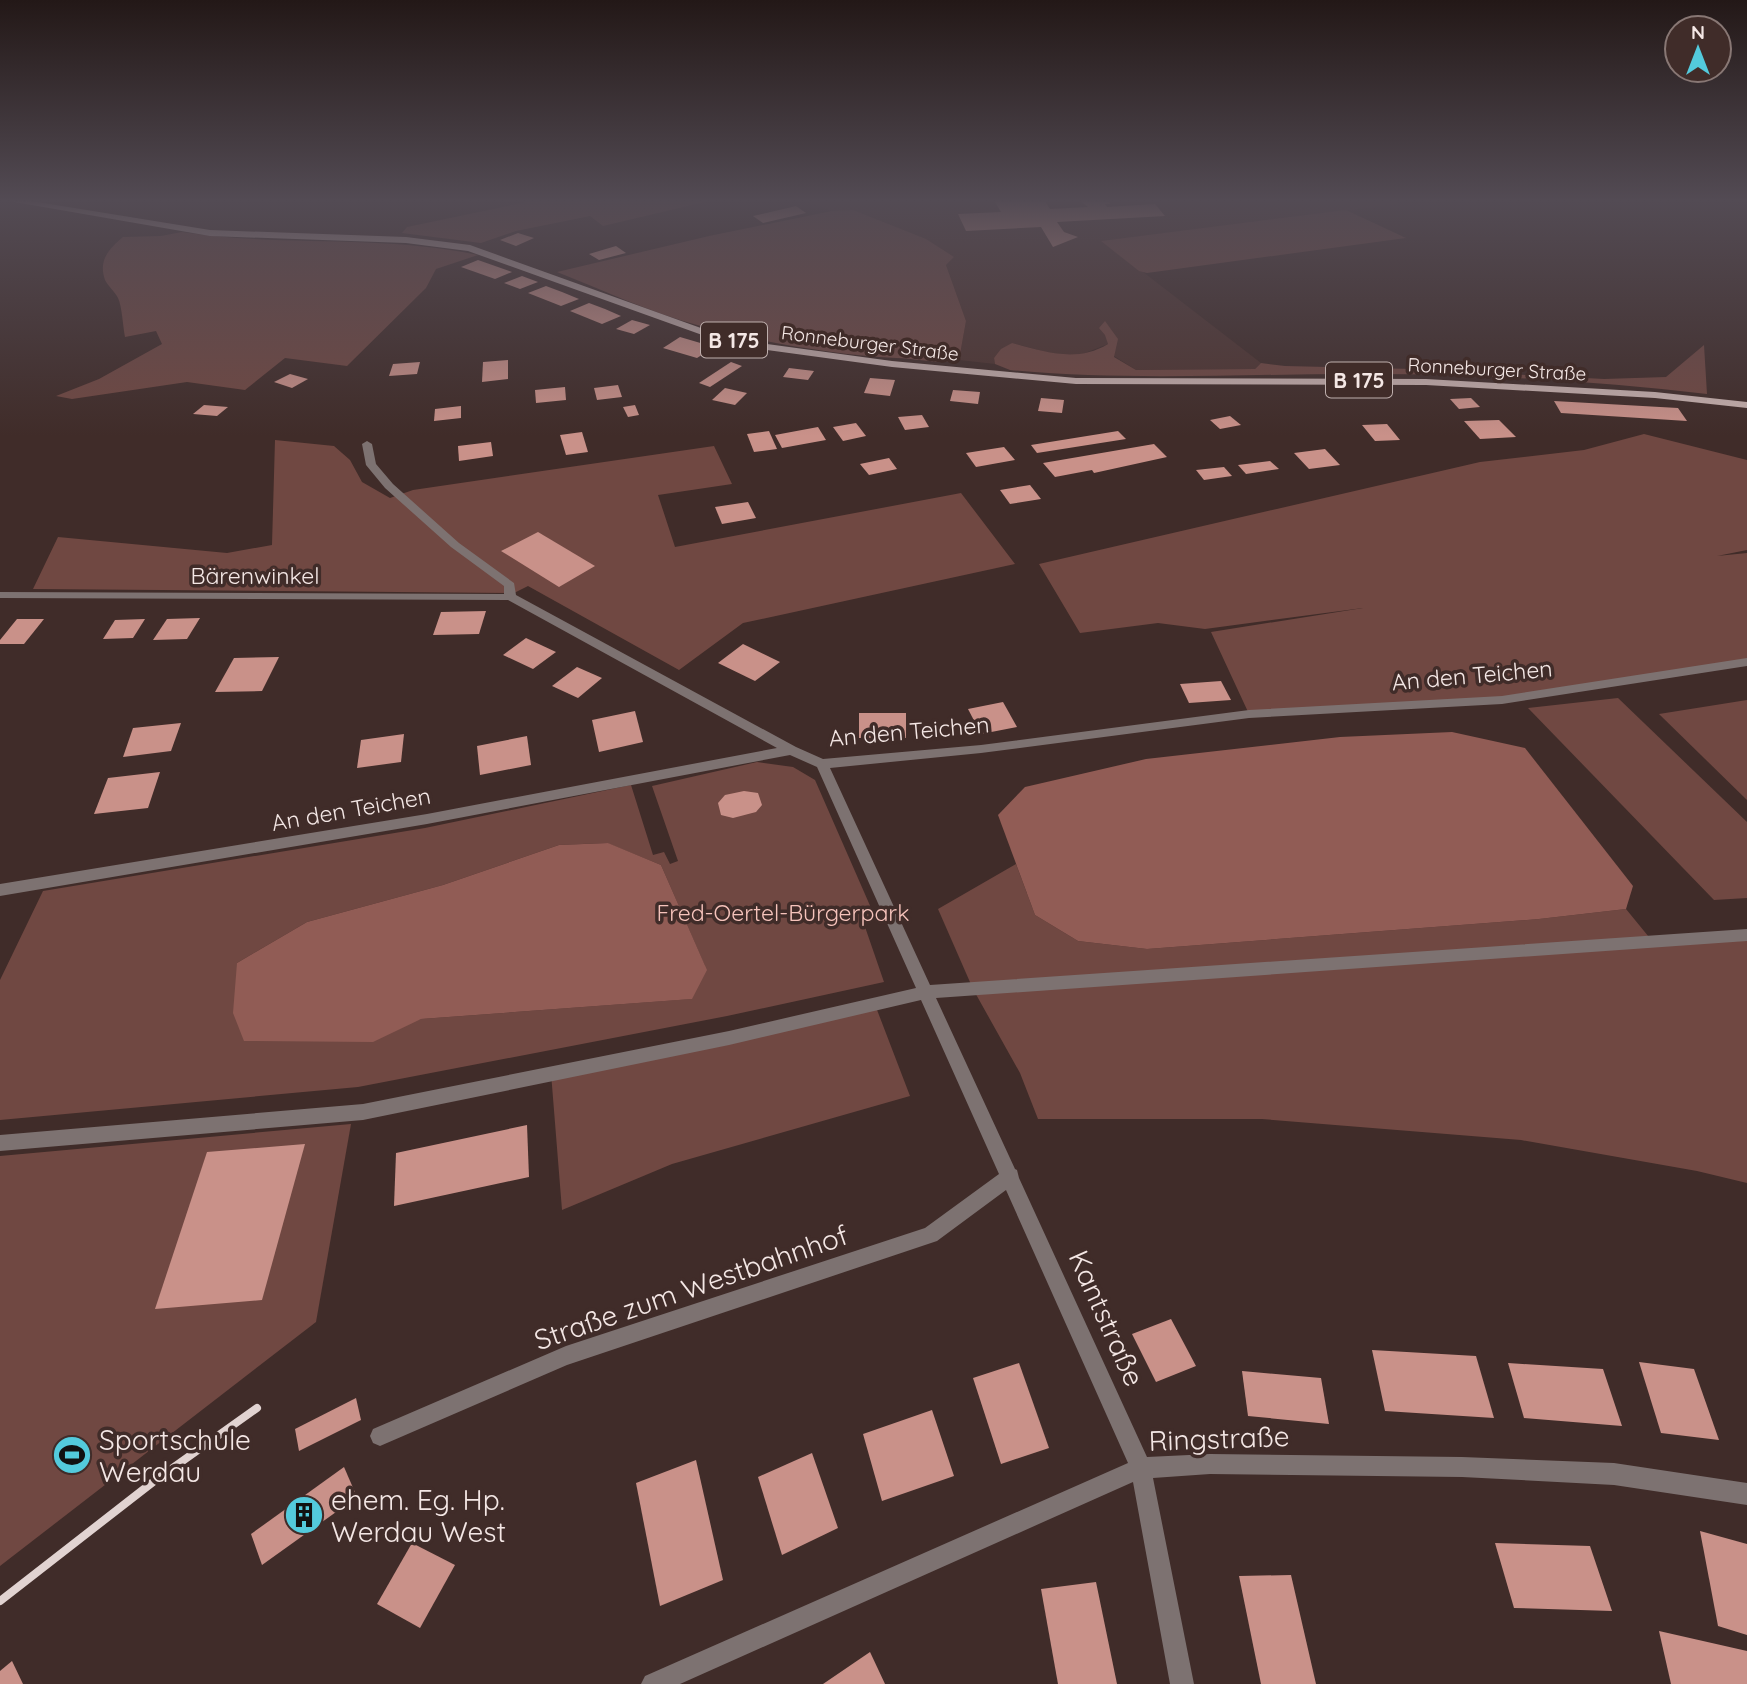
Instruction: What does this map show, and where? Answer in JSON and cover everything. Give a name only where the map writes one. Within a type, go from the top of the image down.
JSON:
[{"type":"main road","name":"Ronneburger Straße","points":[[555,279],[709,334],[767,347],[892,364],[1076,381],[1426,382],[1655,395],[1747,405]]},
{"type":"street","name":"Bärenwinkel","points":[[367,444],[371,465],[389,486],[455,545],[510,585],[510,597]]},
{"type":"street","name":"Bärenwinkel","points":[[0,595],[510,597],[791,750]]},
{"type":"street","name":"An den Teichen","points":[[0,890],[414,821],[791,750],[822,764],[981,749],[1250,714],[1502,700],[1747,662]]},
{"type":"street","name":"Kantstraße","points":[[822,764],[1011,1175],[1141,1468],[1182,1684]]},
{"type":"street","points":[[0,1143],[363,1112],[729,1038],[927,992],[1747,935]]},
{"type":"street","name":"Straße zum Westbahnhof","points":[[380,1436],[566,1356],[930,1235],[1011,1175]]},
{"type":"street","name":"Ringstraße","points":[[653,1684],[1141,1468],[1210,1464],[1462,1467],[1614,1474],[1747,1493]]},
{"type":"shaded area","points":[[951,279],[1152,279],[1261,363],[1255,369],[1136,370],[1114,356],[1117,339],[1105,322],[1108,344],[1080,355],[1056,355],[1012,343],[994,358],[995,364],[959,360],[966,321]]},
{"type":"shaded area","points":[[1452,732],[1525,748],[1633,886],[1626,909],[1539,919],[1147,949],[1078,941],[1035,915],[998,815],[1025,787],[1146,759],[1340,737]]},
{"type":"shaded area","points":[[608,843],[661,865],[707,970],[692,999],[421,1019],[373,1042],[244,1041],[233,1013],[237,963],[307,922],[443,885],[559,845]]},
{"type":"green space","points":[[431,279],[426,288],[347,366],[285,358],[245,390],[187,382],[72,399],[56,396],[99,379],[162,344],[156,331],[125,337],[117,296],[105,280]]},
{"type":"green space","points":[[573,279],[951,279],[966,321],[959,360],[934,361],[845,354],[746,337],[661,314]]},
{"type":"green space","points":[[1105,321],[1118,339],[1114,357],[1136,370],[1255,369],[1261,363],[1604,379],[1666,377],[1704,345],[1707,394],[1486,376],[1096,375],[1010,370],[995,364],[994,358],[1001,349],[1012,343],[1061,354],[1096,350],[1108,344],[1099,328]]},
{"type":"green space","points":[[1644,434],[1747,460],[1747,550],[1717,556],[1747,553],[1747,662],[1502,700],[1249,714],[1211,632],[1363,608],[1205,629],[1158,623],[1080,633],[1039,564],[1480,462],[1584,450]]},
{"type":"green space","points":[[275,440],[334,446],[350,460],[362,482],[390,498],[413,490],[714,446],[732,484],[658,495],[675,547],[961,493],[1015,564],[743,623],[679,670],[528,586],[514,593],[33,589],[58,537],[227,553],[272,545]]},
{"type":"green space","points":[[1618,698],[1747,822],[1747,898],[1714,900],[1528,708]]},
{"type":"green space","points":[[1747,700],[1747,800],[1659,714]]},
{"type":"green space","name":"Fred-Oertel-Bürgerpark","points":[[757,762],[793,767],[815,780],[875,917],[864,924],[884,982],[727,1016],[358,1087],[0,1120],[0,980],[43,891],[425,828],[631,785],[653,855],[664,852],[670,864],[678,861],[652,786]],"holes":[[[607,843],[661,865],[705,966],[691,999],[421,1019],[283,1040],[245,1041],[237,963],[307,922],[443,885],[559,845]]]},
{"type":"green space","points":[[1016,864],[1035,915],[1078,941],[1147,949],[1539,919],[1626,909],[1653,942],[1747,935],[1747,1183],[1697,1171],[1521,1140],[1262,1119],[1038,1119],[1020,1073],[973,989],[938,909]]},
{"type":"green space","points":[[874,1002],[910,1096],[672,1164],[562,1210],[551,1073]]},
{"type":"green space","name":"Sportschule Werdau","points":[[351,1124],[316,1322],[0,1566],[0,1156]]},
{"type":"building","points":[[515,279],[538,282],[520,289],[504,283]]},
{"type":"building","points":[[546,286],[579,299],[561,306],[528,293]]},
{"type":"building","points":[[589,303],[621,316],[602,324],[570,311]]},
{"type":"building","points":[[632,320],[650,325],[634,334],[616,329]]},
{"type":"building","points":[[680,337],[714,347],[697,358],[663,348]]},
{"type":"building","points":[[508,360],[508,379],[482,382],[483,362]]},
{"type":"building","points":[[420,362],[417,374],[389,376],[393,364]]},
{"type":"building","points":[[731,362],[742,366],[710,387],[699,383]]},
{"type":"building","points":[[789,368],[814,371],[808,380],[783,377]]},
{"type":"building","points":[[290,374],[308,379],[292,388],[274,382]]},
{"type":"building","points":[[870,378],[895,380],[890,396],[864,393]]},
{"type":"building","points":[[618,385],[622,397],[597,400],[594,388]]},
{"type":"building","points":[[565,387],[566,400],[536,403],[535,390]]},
{"type":"building","points":[[725,388],[747,393],[735,405],[712,400]]},
{"type":"building","points":[[953,390],[980,392],[978,404],[950,401]]},
{"type":"building","points":[[1041,398],[1064,400],[1062,413],[1038,411]]},
{"type":"building","points":[[1471,398],[1480,407],[1459,409],[1450,399]]},
{"type":"building","points":[[1554,401],[1678,408],[1687,421],[1561,413]]},
{"type":"building","points":[[204,405],[228,407],[217,416],[193,414]]},
{"type":"building","points":[[635,405],[639,415],[628,417],[623,407]]},
{"type":"building","points":[[461,406],[461,418],[434,421],[435,409]]},
{"type":"building","points":[[922,415],[929,427],[905,430],[898,417]]},
{"type":"building","points":[[1230,416],[1241,425],[1220,429],[1210,420]]},
{"type":"building","points":[[1499,420],[1516,437],[1480,439],[1464,421]]},
{"type":"building","points":[[856,423],[866,436],[843,441],[833,427]]},
{"type":"building","points":[[1387,424],[1400,440],[1375,441],[1362,425]]},
{"type":"building","points":[[818,427],[826,440],[782,448],[775,435]]},
{"type":"building","points":[[769,431],[777,449],[754,452],[747,434]]},
{"type":"building","points":[[1118,431],[1126,439],[1037,453],[1031,445]]},
{"type":"building","points":[[582,432],[588,452],[566,455],[560,435]]},
{"type":"building","points":[[491,442],[493,456],[459,461],[458,446]]},
{"type":"building","points":[[1154,444],[1167,457],[1094,473],[1092,470],[1055,477],[1043,463]]},
{"type":"building","points":[[1004,447],[1015,460],[976,467],[966,453]]},
{"type":"building","points":[[1325,449],[1340,465],[1309,469],[1294,453]]},
{"type":"building","points":[[889,458],[897,469],[869,475],[860,464]]},
{"type":"building","points":[[1270,461],[1279,469],[1246,474],[1238,465]]},
{"type":"building","points":[[1224,467],[1232,476],[1204,480],[1196,470]]},
{"type":"building","points":[[1030,485],[1041,499],[1010,504],[1000,490]]},
{"type":"building","points":[[748,502],[756,518],[722,524],[715,507]]},
{"type":"building","points":[[538,532],[595,566],[559,587],[501,551]]},
{"type":"building","points":[[486,611],[479,634],[433,635],[441,612]]},
{"type":"building","points":[[200,618],[187,639],[153,640],[167,619]]},
{"type":"building","points":[[17,619],[44,619],[24,644],[0,644],[0,640]]},
{"type":"building","points":[[145,619],[133,638],[103,639],[115,620]]},
{"type":"building","points":[[526,638],[556,652],[533,669],[503,655]]},
{"type":"building","points":[[743,644],[780,662],[755,681],[718,663]]},
{"type":"building","points":[[279,657],[262,691],[215,692],[234,658]]},
{"type":"building","points":[[577,667],[602,678],[578,698],[552,686]]},
{"type":"building","points":[[1221,681],[1231,700],[1189,703],[1180,684]]},
{"type":"building","points":[[1003,702],[1017,727],[981,734],[968,709]]},
{"type":"building","points":[[635,711],[643,742],[599,752],[592,720]]},
{"type":"building","points":[[859,713],[906,713],[906,738],[859,738]]},
{"type":"building","points":[[181,723],[171,751],[123,757],[133,728]]},
{"type":"building","points":[[404,734],[401,762],[357,768],[361,740]]},
{"type":"building","points":[[527,736],[531,765],[480,775],[477,746]]},
{"type":"building","points":[[160,772],[148,808],[94,814],[108,778]]},
{"type":"building","points":[[744,791],[758,793],[762,805],[756,812],[733,818],[721,815],[718,803],[725,795]]},
{"type":"building","points":[[527,1125],[529,1177],[394,1206],[396,1153]]},
{"type":"building","points":[[305,1144],[262,1300],[155,1309],[207,1152]]},
{"type":"building","points":[[1171,1319],[1196,1366],[1156,1382],[1132,1334]]},
{"type":"building","points":[[1372,1350],[1476,1356],[1494,1418],[1385,1411]]},
{"type":"building","points":[[1639,1362],[1694,1369],[1719,1440],[1661,1433]]},
{"type":"building","points":[[1019,1363],[1049,1448],[1001,1464],[973,1378]]},
{"type":"building","points":[[1508,1363],[1603,1369],[1622,1426],[1524,1418]]},
{"type":"building","points":[[1242,1371],[1321,1378],[1329,1424],[1248,1416]]},
{"type":"building","points":[[356,1398],[361,1420],[299,1451],[295,1429]]},
{"type":"building","points":[[932,1410],[954,1476],[882,1501],[863,1434]]},
{"type":"building","points":[[812,1453],[838,1528],[782,1555],[758,1477]]},
{"type":"building","points":[[696,1460],[723,1580],[660,1606],[636,1483]]},
{"type":"building","name":"ehem. Eg. Hp. Werdau West","points":[[344,1467],[357,1497],[262,1565],[251,1534]]},
{"type":"building","points":[[1700,1531],[1747,1544],[1747,1635],[1718,1626]]},
{"type":"building","points":[[412,1543],[455,1565],[420,1628],[377,1604]]},
{"type":"building","points":[[1495,1543],[1590,1546],[1612,1611],[1514,1608]]},
{"type":"building","points":[[1291,1575],[1316,1684],[1261,1684],[1239,1576]]},
{"type":"building","points":[[1096,1582],[1117,1684],[1058,1684],[1041,1589]]},
{"type":"building","points":[[1659,1631],[1747,1651],[1747,1684],[1671,1684]]},
{"type":"building","points":[[870,1652],[885,1684],[823,1684]]},
{"type":"building","points":[[12,1661],[23,1684],[0,1684],[0,1671]]},
{"type":"railway","points":[[0,1601],[153,1482],[257,1408]]},
{"type":"place","name":"Sportschule Werdau","points":[[72,1455]]},
{"type":"place","name":"ehem. Eg. Hp. Werdau West","points":[[304,1515]]}]
